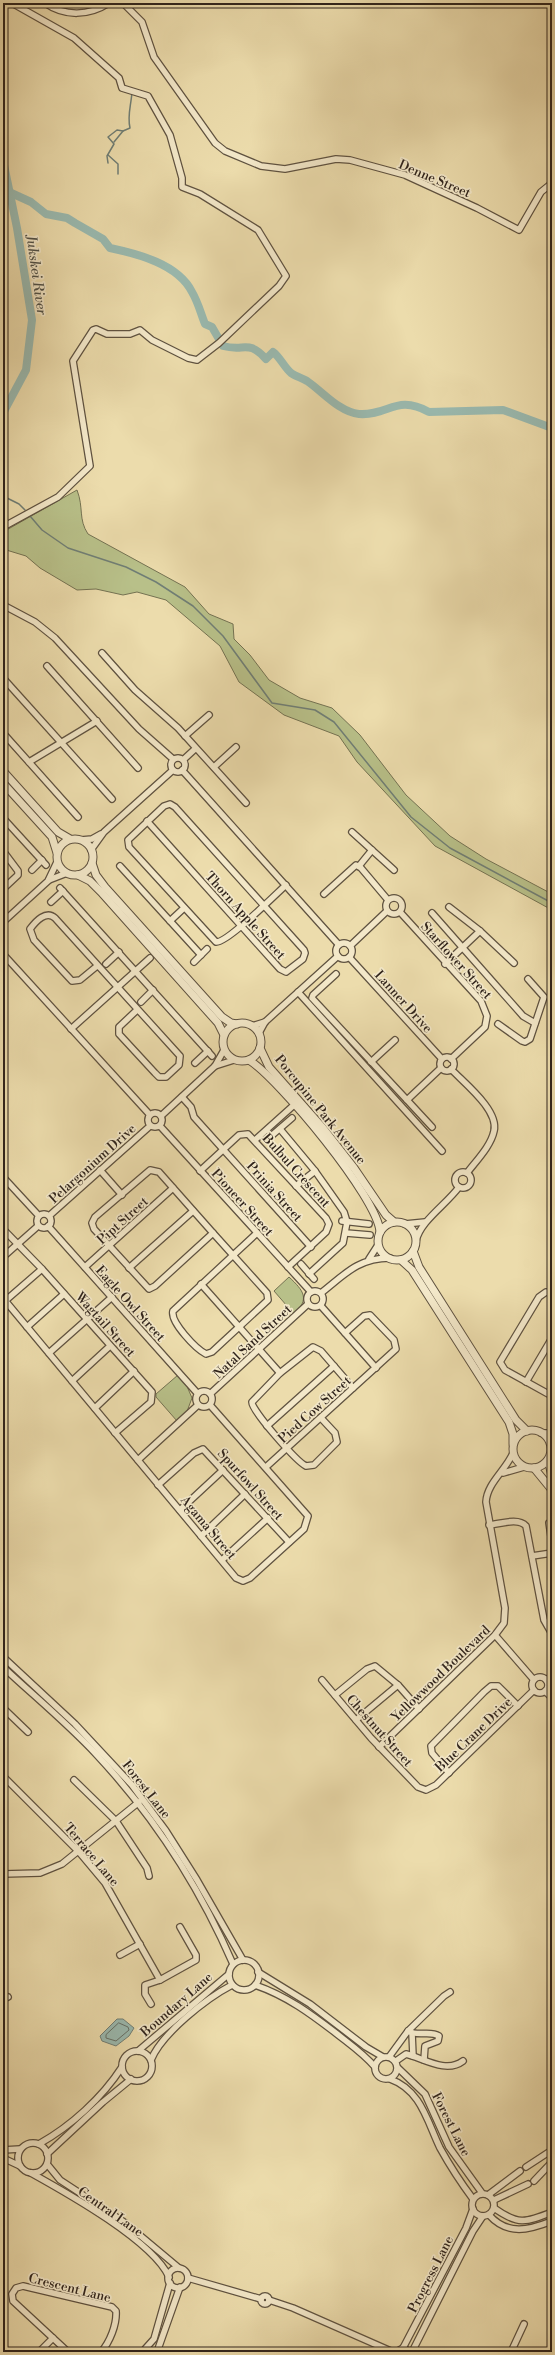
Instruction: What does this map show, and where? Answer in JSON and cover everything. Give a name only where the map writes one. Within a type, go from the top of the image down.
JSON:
[{"type":"street","points":[[3,527],[56,498],[90,466],[73,361],[93,330],[96,329],[105,334],[130,334],[140,330],[148,338],[194,360],[201,358],[219,343],[283,282],[286,274],[258,230],[200,194],[182,187],[182,178],[170,135],[148,96],[133,90],[122,88],[119,78],[74,38],[12,3]]},
{"type":"street","points":[[45,3],[58,10],[72,14],[91,11],[109,3]]},
{"type":"street","name":"Denne Street","points":[[123,3],[142,22],[154,57],[218,145],[225,152],[250,163],[285,169],[330,159],[350,160],[411,177],[520,230],[540,192],[552,183]]},
{"type":"street","points":[[3,605],[35,622],[55,638],[139,729],[173,759],[178,758],[183,760]]},
{"type":"street","points":[[102,653],[135,690],[167,717],[186,736],[195,749],[246,803]]},
{"type":"street","points":[[47,666],[138,768]]},
{"type":"street","points":[[3,678],[112,799]]},
{"type":"street","points":[[186,736],[209,715]]},
{"type":"street","points":[[29,762],[97,721]]},
{"type":"street","points":[[3,733],[78,817]]},
{"type":"street","points":[[214,768],[236,747]]},
{"type":"street","points":[[183,760],[195,749]]},
{"type":"street","points":[[173,759],[170,764],[173,770]]},
{"type":"street","points":[[182,770],[185,765],[183,760]]},
{"type":"street","points":[[3,771],[58,832],[70,839],[81,840],[92,839],[104,832],[173,770],[182,770],[339,945]]},
{"type":"street","points":[[3,783],[52,837],[57,854],[57,862],[48,881]]},
{"type":"street","points":[[264,906],[172,805],[164,806],[130,837],[130,847],[216,942],[224,940],[264,906],[286,885]]},
{"type":"street","points":[[3,818],[44,863],[32,870]]},
{"type":"street","name":"Thorn Apple Street","points":[[147,822],[280,969],[286,972],[290,971],[303,959],[305,953],[264,906]]},
{"type":"street","points":[[104,832],[91,850],[92,863],[96,875],[105,887],[222,1017],[231,1023],[252,1026],[265,1022]]},
{"type":"street","points":[[352,832],[394,870]]},
{"type":"street","points":[[57,854],[60,846],[70,839]]},
{"type":"street","points":[[81,840],[91,850]]},
{"type":"street","points":[[324,894],[350,868],[359,866],[372,850]]},
{"type":"street","points":[[3,851],[18,871],[18,875],[3,889]]},
{"type":"street","points":[[57,862],[67,873]]},
{"type":"street","points":[[78,875],[86,871],[92,863]]},
{"type":"street","points":[[120,866],[201,955]]},
{"type":"street","points":[[359,866],[388,900]]},
{"type":"street","points":[[3,922],[48,881],[67,873],[78,875],[90,881],[101,892],[218,1023],[224,1035],[224,1050],[215,1066],[161,1116]]},
{"type":"street","points":[[51,902],[62,889],[210,1054],[195,1063]]},
{"type":"street","points":[[387,911],[394,914],[400,912],[402,908],[401,901],[395,898],[388,900]]},
{"type":"street","points":[[387,911],[386,906],[388,900]]},
{"type":"street","points":[[449,907],[480,930],[514,963]]},
{"type":"street","points":[[170,921],[184,908]]},
{"type":"street","points":[[350,946],[387,911]]},
{"type":"street","name":"Starflower Street","points":[[400,912],[445,964],[481,1001],[487,1016],[485,1027],[481,1032],[450,1059]]},
{"type":"street","points":[[432,913],[523,1016],[535,1023]]},
{"type":"street","points":[[97,966],[80,980],[72,981],[32,937],[30,929],[45,915],[52,916],[180,1056],[179,1065],[166,1077],[159,1077],[155,1074],[119,1034],[119,1027],[137,1010]]},
{"type":"street","points":[[445,964],[480,930]]},
{"type":"street","points":[[338,956],[345,958],[349,957],[352,950],[346,943],[339,945]]},
{"type":"street","points":[[338,956],[336,952],[339,945]]},
{"type":"street","points":[[194,962],[207,949]]},
{"type":"street","points":[[106,964],[119,952]]},
{"type":"street","points":[[3,954],[150,1115]]},
{"type":"street","points":[[215,1066],[234,1060],[249,1060],[258,1053],[260,1048],[259,1033],[265,1022],[338,956]]},
{"type":"street","name":"Lanner Drive","points":[[349,957],[442,1059]]},
{"type":"street","points":[[71,1029],[150,958]]},
{"type":"street","points":[[336,974],[313,995],[312,998],[432,1127]]},
{"type":"street","points":[[498,1024],[525,1042],[530,1039],[544,997],[528,979]]},
{"type":"street","points":[[141,1002],[153,990]]},
{"type":"street","points":[[298,992],[442,1151]]},
{"type":"street","points":[[224,1035],[229,1028],[237,1024]]},
{"type":"street","points":[[252,1026],[259,1033]]},
{"type":"street","points":[[371,1062],[395,1040]]},
{"type":"street","name":"Porcupine Park Avenue","points":[[260,1048],[270,1067],[322,1127],[354,1168],[386,1215],[394,1222]]},
{"type":"street","points":[[224,1050],[234,1060]]},
{"type":"street","points":[[407,1100],[441,1068],[442,1059],[450,1059],[453,1065],[451,1069]]},
{"type":"street","name":"Porcupine Park Avenue","points":[[249,1060],[265,1073],[325,1142],[362,1191],[378,1218],[380,1232]]},
{"type":"street","points":[[441,1068],[447,1071],[451,1069]]},
{"type":"street","points":[[451,1069],[487,1107],[494,1122],[491,1139],[467,1173]]},
{"type":"street","name":"Prinia Street","points":[[182,1097],[191,1107],[194,1117],[310,1247]]},
{"type":"street","points":[[255,1140],[294,1106]]},
{"type":"street","points":[[150,1115],[157,1113],[161,1116]]},
{"type":"street","points":[[150,1115],[148,1122],[150,1126],[156,1128],[160,1126],[162,1122],[161,1116]]},
{"type":"street","points":[[270,1137],[292,1118]]},
{"type":"street","name":"Pelargonium Drive","points":[[49,1216],[150,1126]]},
{"type":"street","name":"Pioneer Street","points":[[160,1126],[310,1292]]},
{"type":"street","points":[[280,1129],[315,1171],[344,1212],[346,1233],[343,1243],[309,1274]]},
{"type":"street","name":"Bulbul Crescent","points":[[200,1171],[242,1134],[248,1134],[255,1140],[328,1221],[326,1232],[288,1267]]},
{"type":"street","points":[[213,1233],[152,1288],[146,1287],[94,1229],[92,1223],[95,1217],[147,1172],[153,1169],[159,1172],[193,1212],[213,1233],[234,1256],[268,1296],[266,1303],[238,1326],[212,1352],[206,1354],[198,1348],[174,1322],[173,1311],[234,1256],[257,1233]]},
{"type":"street","points":[[100,1170],[122,1194]]},
{"type":"street","points":[[296,1186],[315,1171]]},
{"type":"street","points":[[459,1187],[455,1181],[456,1176],[462,1172],[467,1173]]},
{"type":"street","points":[[459,1187],[464,1188],[470,1185],[471,1180],[467,1173]]},
{"type":"street","points":[[3,1177],[39,1216]]},
{"type":"street","points":[[401,1260],[413,1251],[416,1241],[426,1222],[443,1207],[459,1187]]},
{"type":"street","name":"Pipt Street","points":[[85,1267],[173,1188]]},
{"type":"street","points":[[129,1268],[193,1212]]},
{"type":"street","points":[[44,1214],[49,1216],[51,1220],[48,1226],[43,1228],[38,1226],[36,1219],[39,1216],[44,1214]]},
{"type":"street","points":[[345,1222],[369,1224]]},
{"type":"street","points":[[321,1293],[349,1271],[369,1259],[378,1245],[380,1232],[386,1225],[394,1222],[405,1224],[426,1222]]},
{"type":"street","points":[[405,1224],[413,1231],[416,1241]]},
{"type":"street","points":[[3,1257],[38,1226]]},
{"type":"street","name":"Eagle Owl Street","points":[[48,1226],[198,1394]]},
{"type":"street","name":"Wagtail Street","points":[[3,1229],[42,1269],[152,1392],[153,1399],[115,1433]]},
{"type":"street","points":[[346,1233],[370,1235]]},
{"type":"street","points":[[378,1245],[383,1254],[390,1258]]},
{"type":"street","points":[[413,1251],[423,1273],[516,1420],[527,1431],[552,1433]]},
{"type":"street","points":[[369,1259],[390,1258],[401,1260],[412,1270],[509,1422],[514,1434],[513,1453],[517,1461],[524,1467]]},
{"type":"street","points":[[301,1264],[314,1279]]},
{"type":"street","points":[[4,1300],[42,1269]]},
{"type":"street","points":[[202,1284],[280,1373]]},
{"type":"street","points":[[321,1293],[316,1291],[310,1292],[307,1299],[308,1304],[313,1307],[321,1306]]},
{"type":"street","points":[[321,1293],[324,1301],[321,1306]]},
{"type":"street","points":[[550,1294],[543,1293],[539,1297],[500,1362],[505,1370],[552,1396]]},
{"type":"street","points":[[27,1327],[64,1294]]},
{"type":"street","points":[[49,1353],[88,1320],[112,1297]]},
{"type":"street","name":"Agama Street","points":[[4,1300],[238,1580],[246,1581],[306,1526],[308,1516],[210,1405]]},
{"type":"street","name":"Natal Sand Street","points":[[210,1394],[260,1350],[308,1304]]},
{"type":"street","points":[[321,1306],[376,1368]]},
{"type":"street","name":"Pied Cow Street","points":[[266,1467],[394,1352],[396,1346],[394,1340],[370,1315],[364,1316],[345,1333]]},
{"type":"street","points":[[526,1382],[552,1338]]},
{"type":"street","points":[[72,1381],[110,1346]]},
{"type":"street","points":[[321,1418],[335,1433],[337,1442],[314,1465],[310,1467],[303,1465],[267,1426],[252,1408],[252,1402],[280,1373],[313,1347],[321,1350],[353,1388]]},
{"type":"street","points":[[267,1426],[334,1366]]},
{"type":"street","points":[[95,1408],[134,1371]]},
{"type":"street","points":[[203,1391],[210,1394],[213,1399],[210,1405],[204,1408],[198,1405],[196,1400],[198,1394],[203,1391]]},
{"type":"street","points":[[138,1460],[198,1405]]},
{"type":"street","points":[[513,1444],[518,1436],[527,1431]]},
{"type":"street","points":[[541,1433],[551,1446],[548,1460],[552,1476]]},
{"type":"street","name":"Spurfowl Street","points":[[158,1485],[200,1449],[206,1450],[289,1542]]},
{"type":"street","name":"Yellowwood Boulevard","points":[[379,1747],[495,1635],[504,1623],[506,1613],[489,1525],[486,1496],[491,1486],[502,1473],[513,1453]]},
{"type":"street","points":[[502,1473],[524,1467],[534,1468],[548,1460]]},
{"type":"street","points":[[534,1468],[552,1490]]},
{"type":"street","points":[[180,1510],[224,1470]]},
{"type":"street","points":[[201,1536],[245,1494]]},
{"type":"street","points":[[222,1560],[268,1518]]},
{"type":"street","points":[[489,1525],[516,1521],[524,1524],[532,1556],[544,1620],[552,1634]]},
{"type":"street","points":[[548,1523],[552,1542]]},
{"type":"street","points":[[532,1556],[552,1553]]},
{"type":"street","points":[[495,1635],[534,1680]]},
{"type":"street","name":"Forest Lane","points":[[3,1657],[90,1739],[132,1785],[166,1831],[197,1880],[243,1960]]},
{"type":"street","points":[[335,1695],[372,1666],[380,1668],[398,1684],[419,1709]]},
{"type":"street","name":"Forest Lane","points":[[3,1667],[82,1740],[119,1781],[156,1829],[187,1878],[233,1964]]},
{"type":"street","points":[[546,1680],[552,1676]]},
{"type":"street","points":[[540,1677],[546,1680],[548,1687],[546,1691],[539,1693],[534,1690],[532,1684],[534,1680],[540,1677]]},
{"type":"street","name":"Chestnut Street","points":[[322,1680],[379,1747],[418,1787],[426,1790]]},
{"type":"street","points":[[356,1720],[398,1684]]},
{"type":"street","points":[[449,1773],[432,1753],[431,1746],[488,1688],[494,1686],[501,1688],[518,1706]]},
{"type":"street","name":"Blue Crane Drive","points":[[426,1790],[433,1788],[534,1690]]},
{"type":"street","points":[[546,1691],[552,1698]]},
{"type":"street","points":[[3,1708],[28,1732]]},
{"type":"street","name":"Terrace Lane","points":[[3,1776],[79,1852],[105,1883],[160,1980]]},
{"type":"street","points":[[74,1780],[116,1821],[143,1862],[149,1876]]},
{"type":"street","points":[[3,1874],[40,1873],[62,1864],[79,1852],[142,1799]]},
{"type":"street","points":[[151,2004],[145,1994],[145,1985],[160,1980],[196,1960],[196,1955],[180,1927]]},
{"type":"street","points":[[120,1955],[140,1944]]},
{"type":"street","points":[[243,1960],[253,1963],[258,1972],[304,2000],[366,2047],[396,2061],[398,2068],[396,2075],[390,2079],[379,2077],[375,2067],[361,2052],[305,2009],[287,1998],[255,1985],[243,1990],[232,1985],[228,1974],[233,1964],[243,1960]]},
{"type":"street","points":[[255,1985],[258,1972]]},
{"type":"street","name":"Boundary Lane","points":[[138,2051],[228,1974]]},
{"type":"street","name":"Boundary Lane","points":[[151,2060],[157,2048],[179,2025],[215,1994],[232,1985]]},
{"type":"street","points":[[375,2067],[378,2060],[386,2057],[444,1996],[450,1992]]},
{"type":"street","points":[[410,2032],[413,2056]]},
{"type":"street","points":[[410,2032],[418,2035],[434,2033],[439,2036],[438,2041],[425,2046],[424,2060]]},
{"type":"street","points":[[3,2150],[20,2149],[29,2143],[39,2144],[65,2128],[115,2077],[122,2067],[125,2057],[129,2054],[138,2051],[147,2054],[151,2060],[152,2068],[148,2076],[140,2081],[131,2079],[127,2076],[122,2067]]},
{"type":"street","points":[[396,2061],[403,2055],[454,2066],[463,2061]]},
{"type":"street","name":"Forest Lane","points":[[398,2068],[425,2094],[449,2147],[482,2193]]},
{"type":"street","points":[[47,2154],[131,2079]]},
{"type":"street","name":"Forest Lane","points":[[390,2079],[400,2082],[424,2109],[452,2170],[473,2199]]},
{"type":"street","points":[[3,2158],[32,2173],[40,2170],[47,2164],[47,2154],[39,2144]]},
{"type":"street","points":[[20,2149],[18,2159],[21,2166]]},
{"type":"street","points":[[526,2167],[552,2150]]},
{"type":"street","points":[[534,2181],[552,2162]]},
{"type":"street","name":"Central Lane","points":[[47,2164],[60,2180],[124,2222],[179,2268],[186,2272],[188,2278],[186,2284],[180,2287],[156,2352],[152,2349],[143,2351]]},
{"type":"street","points":[[488,2195],[520,2171]]},
{"type":"street","name":"Central Lane","points":[[32,2173],[112,2223],[156,2257],[169,2277],[170,2283],[154,2339],[143,2351]]},
{"type":"street","points":[[494,2200],[528,2184]]},
{"type":"street","points":[[494,2200],[488,2195],[482,2193],[473,2199],[473,2209],[477,2214],[486,2216],[496,2223],[507,2228],[519,2230],[533,2228],[552,2221]]},
{"type":"street","points":[[486,2216],[494,2208],[494,2200]]},
{"type":"street","points":[[494,2208],[510,2220],[527,2221],[552,2212]]},
{"type":"street","name":"Progress Lane","points":[[403,2348],[466,2228],[473,2209]]},
{"type":"street","name":"Progress Lane","points":[[412,2352],[470,2238],[486,2216]]},
{"type":"street","points":[[169,2277],[171,2271],[179,2268]]},
{"type":"street","points":[[188,2278],[261,2299],[264,2304],[269,2300],[293,2308],[393,2352]]},
{"type":"street","points":[[170,2283],[180,2287]]},
{"type":"street","name":"Crescent Lane","points":[[68,2352],[13,2301],[12,2294],[16,2288],[23,2286],[112,2307],[116,2311],[116,2318],[109,2340],[101,2352]]},
{"type":"street","points":[[511,2352],[524,2324]]},
{"type":"street","points":[[39,2352],[53,2338]]},
{"type":"street","points":[[396,2352],[403,2348],[412,2352]]},
{"type":"green space","points":[[77,490],[83,523],[88,534],[185,587],[209,614],[233,624],[234,639],[250,655],[269,680],[300,698],[332,708],[360,735],[406,795],[450,836],[486,859],[552,894],[552,910],[435,846],[357,762],[339,736],[284,715],[239,682],[220,646],[166,600],[137,592],[123,595],[96,589],[77,590],[40,568],[26,556],[3,549],[3,532]]},
{"type":"green space","points":[[289,1277],[303,1295],[302,1304],[294,1314],[274,1291]]},
{"type":"green space","points":[[178,1375],[186,1384],[192,1398],[186,1414],[177,1421],[156,1397],[156,1394]]},
{"type":"water","points":[[117,2019],[123,2019],[134,2028],[129,2036],[116,2046],[102,2041],[100,2036]]},
{"type":"waterway","points":[[108,163],[107,156],[114,144],[108,137],[117,130],[123,131],[130,128],[129,115],[132,92]]},
{"type":"waterway","points":[[114,142],[123,131]]},
{"type":"waterway","points":[[108,155],[118,164],[118,174]]},
{"type":"waterway","name":"Jukskei River","points":[[3,160],[17,228],[32,320],[26,370],[3,413]]},
{"type":"waterway","points":[[9,192],[31,202],[46,214],[67,218],[103,239],[110,248],[133,253],[167,267],[186,282],[196,300],[205,324],[212,327],[223,346],[255,349],[266,359],[273,352],[291,373],[307,381],[345,409],[359,414],[369,414],[400,405],[418,407],[429,412],[503,410],[552,428]]},
{"type":"waterway","points":[[3,496],[19,504],[25,510]]},
{"type":"waterway","points":[[30,516],[42,530],[68,548],[126,567],[156,582],[193,606],[223,636],[272,703],[315,710],[334,722],[411,817],[450,848],[552,903]]}]
